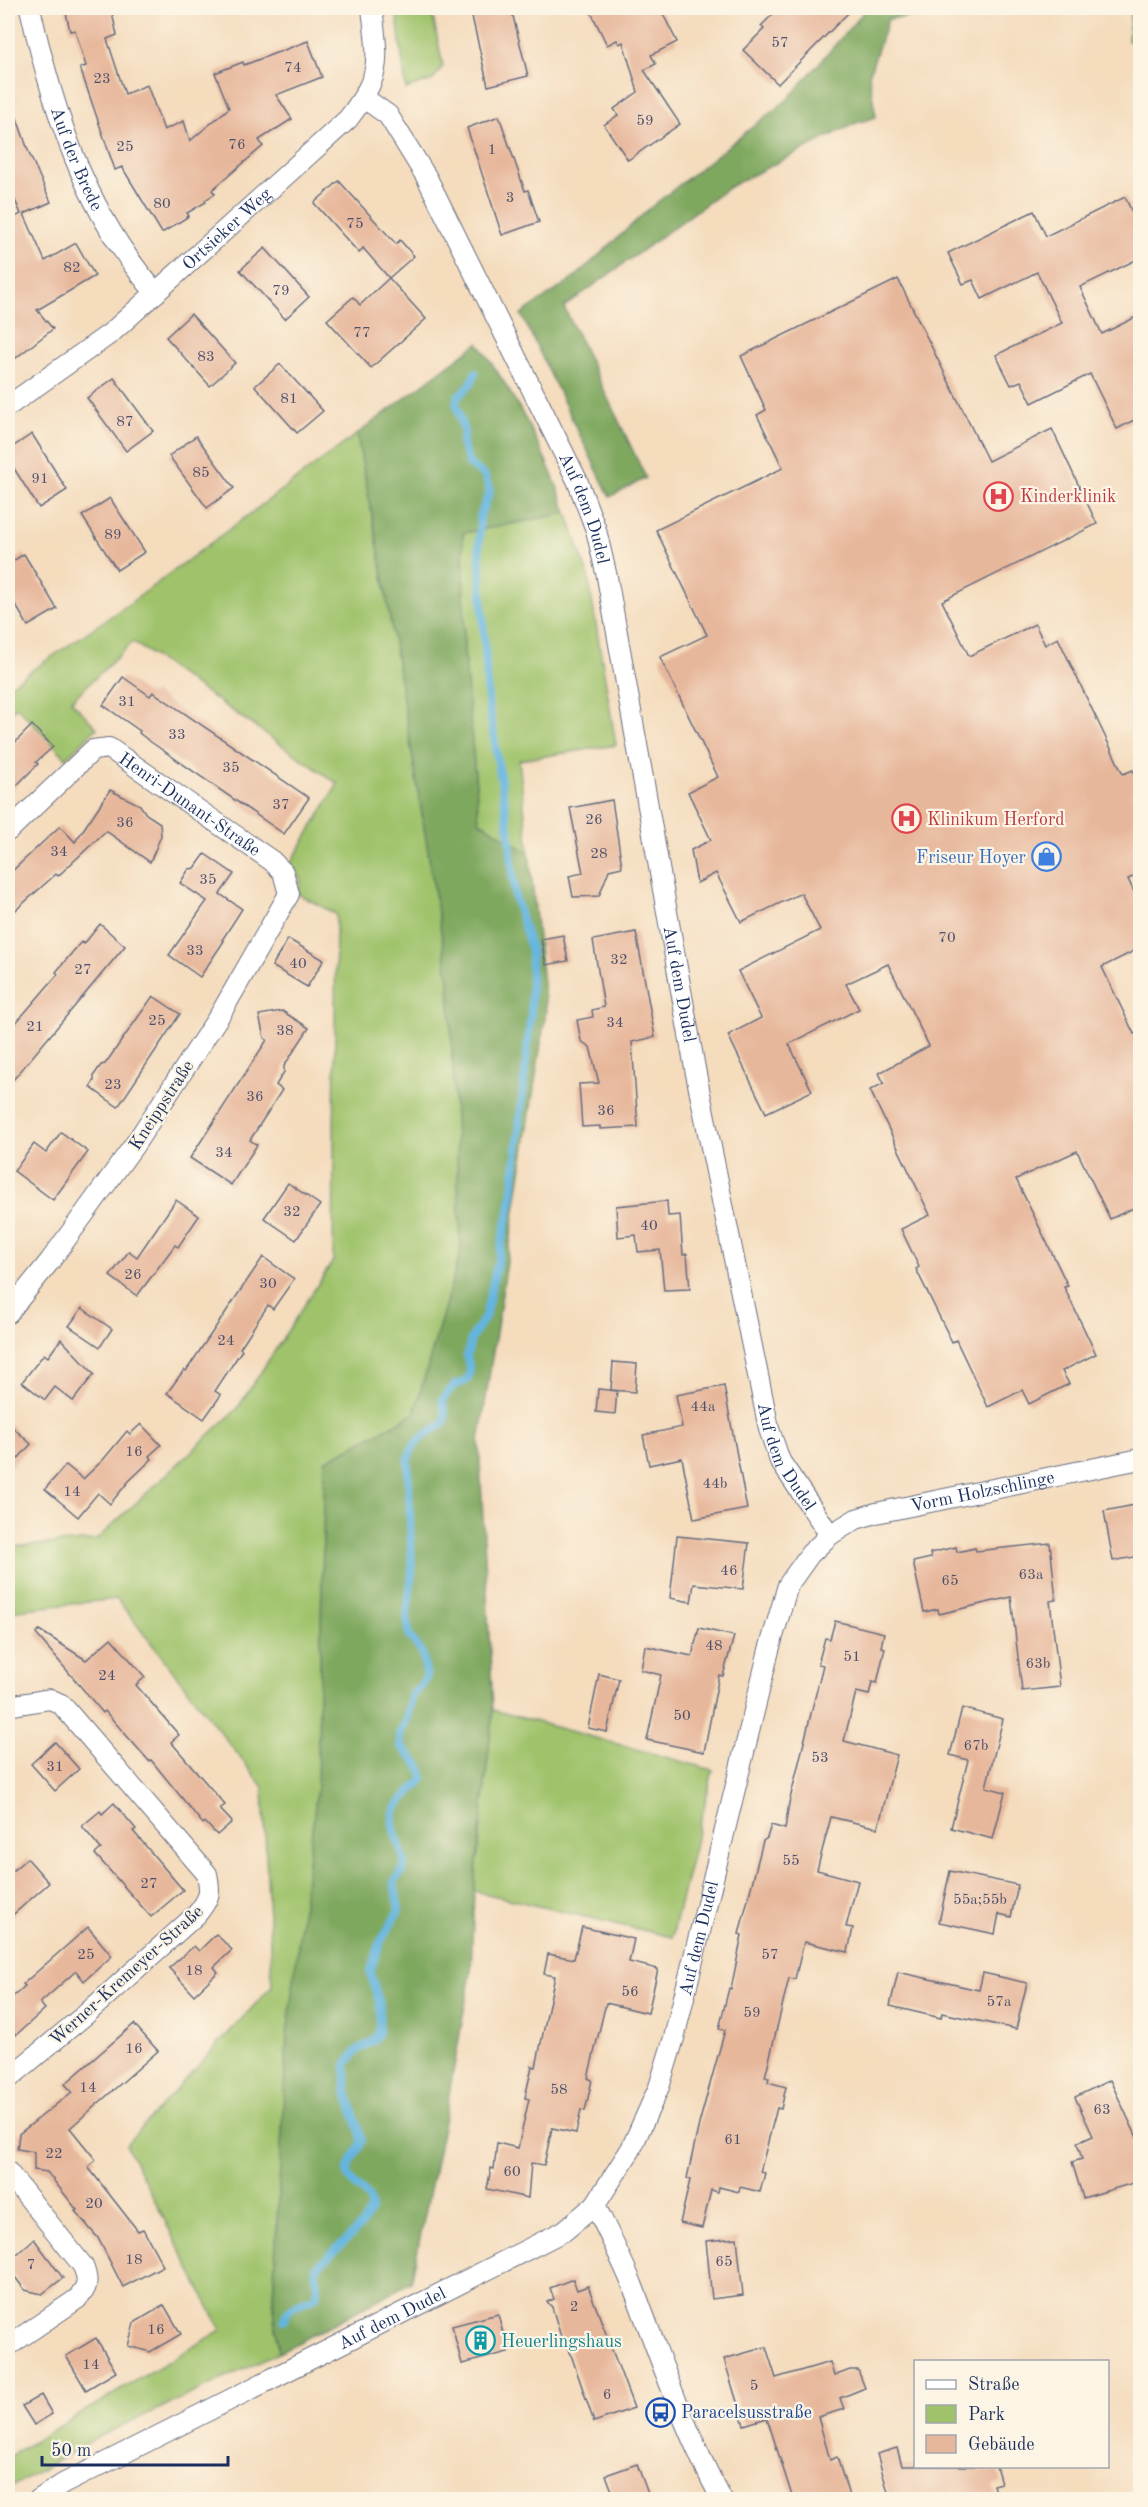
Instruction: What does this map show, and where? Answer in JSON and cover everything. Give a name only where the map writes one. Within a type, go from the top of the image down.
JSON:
[{"type":"street","name":"Auf der Brede","points":[[30,8],[61,125],[84,182],[135,269],[156,293]]},
{"type":"street","name":"Ortsieker Weg","points":[[8,406],[111,333],[348,119],[364,99],[375,75],[377,54],[372,8]]},
{"type":"street","name":"Auf dem Dudel","points":[[38,2499],[63,2484],[564,2231],[596,2205],[631,2149],[659,2087],[674,2038],[766,1661],[788,1585],[810,1554],[830,1535],[780,1461],[769,1429],[696,1074],[607,577],[596,530],[577,480],[427,178],[388,115],[364,99]]},
{"type":"street","name":"Henri-Dunant-Straße","points":[[8,831],[93,750],[109,748],[272,861],[283,872],[287,883]]},
{"type":"street","name":"Kneippstraße","points":[[8,1312],[96,1200],[215,1022],[285,903],[289,894],[287,883]]},
{"type":"street","name":"Vorm Holzschlinge","points":[[830,1535],[856,1519],[876,1513],[1140,1459]]},
{"type":"street","name":"Werner-Kremeyer-Straße","points":[[8,1706],[50,1699],[61,1704],[207,1874],[210,1888],[208,1901],[197,1914],[85,2015],[8,2079]]},
{"type":"street","points":[[8,2172],[82,2266],[88,2278],[86,2290],[77,2299],[8,2346]]},
{"type":"street","points":[[596,2205],[631,2283],[681,2416],[698,2455],[722,2499]]},
{"type":"green space","points":[[396,8],[431,8],[443,66],[433,80],[406,89]]},
{"type":"green space","points":[[867,8],[1002,8],[888,19],[869,75],[876,117],[854,124],[731,186],[564,307],[646,478],[610,497],[521,314],[574,278],[650,208],[788,99]]},
{"type":"green space","points":[[1131,8],[1140,8],[1140,41],[1128,41]]},
{"type":"green space","points":[[478,343],[528,425],[549,467],[567,513],[463,533],[464,650],[479,821],[529,853],[546,1011],[479,1442],[493,1710],[474,1891],[471,1973],[444,2122],[411,2282],[279,2353],[273,2299],[287,2036],[317,1789],[325,1461],[414,1414],[461,1251],[449,980],[381,563],[357,434]]},
{"type":"green space","points":[[357,434],[381,563],[449,980],[461,1251],[414,1414],[325,1461],[317,1789],[287,2036],[273,2299],[279,2353],[98,2437],[8,2489],[8,2457],[221,2330],[126,2144],[272,1986],[263,1787],[117,1599],[24,1609],[8,1613],[8,1547],[96,1540],[237,1409],[333,1261],[336,914],[298,894],[301,879],[289,866],[338,784],[133,642],[71,701],[97,728],[66,758],[17,707],[8,713],[8,687],[133,601]]},
{"type":"green space","points":[[567,513],[588,576],[616,745],[519,760],[529,853],[479,822],[464,650],[463,533]]},
{"type":"green space","points":[[493,1710],[713,1770],[672,1937],[474,1891]]},
{"type":"building","points":[[65,8],[111,8],[117,35],[107,39],[125,94],[147,85],[164,130],[184,121],[190,141],[229,108],[215,73],[243,62],[244,65],[308,41],[322,77],[276,95],[292,119],[259,140],[263,146],[212,190],[215,194],[187,213],[189,216],[162,233],[122,167],[115,170],[80,68],[86,66],[75,30],[70,31]]},
{"type":"building","points":[[470,8],[511,8],[528,76],[488,86]]},
{"type":"building","points":[[589,8],[660,8],[677,42],[651,55],[656,64],[644,70],[680,124],[628,160],[604,125],[618,115],[614,109],[638,92],[623,42],[619,44],[617,40],[607,45]]},
{"type":"building","points":[[779,8],[853,8],[778,84],[743,50],[764,29],[761,26]]},
{"type":"building","points":[[8,101],[11,101],[29,153],[51,202],[24,214],[45,261],[76,243],[95,276],[37,310],[53,329],[8,364],[8,221],[21,214],[8,184]]},
{"type":"building","points":[[499,116],[525,191],[528,190],[539,222],[502,235],[467,128]]},
{"type":"building","points":[[339,181],[396,244],[400,240],[414,256],[389,278],[363,248],[359,253],[314,203]]},
{"type":"building","points":[[1125,197],[1137,223],[1134,225],[1140,239],[1140,258],[1080,287],[1102,334],[1140,315],[1140,417],[1117,429],[1090,374],[1032,403],[1021,381],[1011,385],[996,355],[1062,323],[1037,272],[982,299],[973,280],[963,284],[948,253],[1034,211],[1046,236]]},
{"type":"building","points":[[265,248],[309,297],[285,319],[240,270]]},
{"type":"building","points":[[389,278],[426,319],[371,368],[327,320],[353,297],[360,305]]},
{"type":"building","points":[[898,279],[988,461],[1052,429],[1097,524],[942,601],[969,656],[1035,624],[1045,645],[1058,638],[1123,774],[1133,770],[1140,786],[1140,873],[1128,879],[1140,905],[1140,948],[1102,967],[1134,1034],[1140,1031],[1140,1205],[1110,1219],[1077,1151],[1016,1179],[1068,1286],[1064,1287],[1096,1354],[1062,1371],[1069,1384],[1029,1404],[1022,1390],[988,1407],[956,1340],[952,1342],[916,1269],[919,1267],[901,1229],[930,1215],[870,1090],[884,1083],[879,1073],[929,1046],[888,964],[846,984],[859,1009],[789,1044],[812,1091],[766,1113],[728,1035],[761,1018],[738,971],[820,930],[801,893],[741,922],[716,873],[697,883],[691,850],[711,840],[688,792],[718,777],[660,657],[707,635],[656,530],[783,468],[757,415],[766,410],[741,356]]},
{"type":"building","points":[[191,314],[235,363],[210,386],[166,337]]},
{"type":"building","points":[[280,364],[323,411],[297,433],[255,386]]},
{"type":"building","points":[[114,378],[153,431],[126,451],[87,398]]},
{"type":"building","points":[[32,434],[67,490],[39,508],[8,459],[8,450]]},
{"type":"building","points":[[196,436],[234,488],[207,508],[169,456]]},
{"type":"building","points":[[110,498],[145,552],[117,570],[82,516]]},
{"type":"building","points":[[24,554],[57,609],[28,626],[8,592],[8,564]]},
{"type":"building","points":[[123,677],[150,696],[153,692],[309,798],[284,834],[148,740],[139,733],[140,731],[103,705]]},
{"type":"building","points":[[32,725],[53,747],[36,762],[38,764],[8,794],[8,750]]},
{"type":"building","points":[[110,790],[140,805],[146,814],[160,823],[161,836],[150,862],[106,831],[58,876],[56,874],[8,917],[8,875],[60,826],[75,842]]},
{"type":"building","points":[[612,800],[622,867],[609,870],[599,896],[573,897],[569,876],[583,873],[570,808]]},
{"type":"building","points":[[205,854],[234,874],[220,894],[242,909],[200,977],[169,955],[207,901],[180,883],[189,869],[195,868]]},
{"type":"building","points":[[100,924],[125,946],[8,1086],[8,1032],[58,974],[56,972],[81,942],[84,944]]},
{"type":"building","points":[[636,932],[655,1037],[632,1042],[638,1127],[600,1129],[600,1126],[582,1127],[579,1084],[599,1083],[590,1047],[581,1041],[577,1020],[593,1017],[592,1010],[604,1007],[593,940]]},
{"type":"building","points":[[563,935],[568,961],[546,965],[541,939]]},
{"type":"building","points":[[288,939],[324,960],[307,987],[272,966]]},
{"type":"building","points":[[153,996],[180,1014],[118,1107],[90,1087],[94,1081],[94,1075],[101,1065],[105,1064]]},
{"type":"building","points":[[282,1011],[309,1028],[284,1066],[284,1072],[276,1085],[282,1090],[250,1140],[257,1145],[231,1185],[190,1158],[267,1040],[264,1038],[259,1015]]},
{"type":"building","points":[[61,1132],[88,1152],[53,1200],[14,1171],[34,1144],[46,1153]]},
{"type":"building","points":[[288,1183],[320,1205],[296,1240],[264,1218]]},
{"type":"building","points":[[176,1200],[199,1216],[178,1247],[175,1245],[137,1296],[110,1276],[129,1251],[137,1257]]},
{"type":"building","points":[[667,1201],[668,1216],[680,1215],[683,1255],[687,1254],[690,1289],[664,1290],[660,1250],[638,1252],[636,1235],[618,1237],[616,1206]]},
{"type":"building","points":[[263,1257],[294,1279],[273,1309],[268,1305],[240,1348],[242,1350],[215,1391],[221,1395],[204,1419],[167,1393],[184,1370],[186,1371]]},
{"type":"building","points":[[82,1308],[112,1329],[100,1347],[69,1326]]},
{"type":"building","points":[[61,1339],[94,1374],[73,1401],[55,1387],[45,1400],[22,1382],[44,1354],[48,1357]]},
{"type":"building","points":[[613,1362],[637,1364],[635,1392],[611,1390]]},
{"type":"building","points":[[724,1386],[747,1509],[694,1519],[682,1458],[649,1465],[643,1435],[682,1427],[676,1395]]},
{"type":"building","points":[[598,1389],[617,1391],[615,1414],[596,1412]]},
{"type":"building","points":[[8,1423],[31,1444],[8,1470]]},
{"type":"building","points":[[141,1424],[161,1445],[149,1456],[152,1459],[129,1481],[110,1504],[98,1493],[78,1517],[45,1489],[66,1465],[83,1479],[103,1460],[127,1431],[130,1434]]},
{"type":"building","points":[[1135,1505],[1140,1534],[1140,1556],[1113,1561],[1104,1511]]},
{"type":"building","points":[[677,1536],[749,1543],[743,1589],[694,1584],[691,1602],[670,1598]]},
{"type":"building","points":[[1050,1543],[1056,1600],[1050,1601],[1060,1687],[1022,1691],[1011,1597],[939,1614],[938,1609],[924,1612],[913,1562],[931,1558],[930,1553],[956,1547],[957,1552],[975,1548],[976,1551]]},
{"type":"building","points":[[835,1621],[884,1633],[881,1647],[885,1648],[877,1683],[872,1682],[869,1695],[856,1692],[844,1741],[897,1755],[878,1828],[831,1817],[817,1870],[858,1881],[846,1927],[853,1928],[848,1952],[804,1942],[795,1979],[789,1978],[765,2077],[769,2078],[768,2082],[786,2087],[781,2109],[777,2108],[760,2172],[765,2173],[760,2192],[740,2187],[739,2192],[719,2187],[718,2192],[711,2190],[702,2228],[680,2223],[699,2124],[725,2030],[719,2029],[729,1988],[731,1989],[742,1935],[739,1934],[763,1841],[767,1838],[771,1825],[785,1829],[789,1803],[823,1665],[818,1664],[825,1638],[830,1639]]},
{"type":"building","points":[[699,1628],[734,1636],[723,1676],[719,1675],[704,1752],[647,1740],[661,1675],[641,1670],[645,1646],[692,1656]]},
{"type":"building","points":[[39,1630],[86,1660],[111,1638],[145,1677],[136,1685],[179,1735],[171,1742],[225,1805],[220,1809],[232,1822],[217,1835],[205,1822],[203,1824],[151,1760],[149,1761],[105,1711],[103,1713],[36,1634]]},
{"type":"building","points":[[599,1674],[619,1679],[607,1732],[588,1728]]},
{"type":"building","points":[[962,1708],[1003,1719],[986,1787],[1005,1792],[993,1839],[951,1828],[968,1760],[950,1755]]},
{"type":"building","points":[[55,1742],[79,1769],[55,1791],[31,1764]]},
{"type":"building","points":[[114,1803],[136,1829],[133,1831],[183,1890],[151,1917],[95,1854],[101,1849],[82,1826],[100,1811],[102,1814]]},
{"type":"building","points":[[27,1858],[49,1883],[8,1919],[8,1875]]},
{"type":"building","points":[[950,1871],[1018,1885],[1011,1917],[999,1914],[995,1934],[939,1922]]},
{"type":"building","points":[[88,1927],[112,1956],[84,1981],[76,1971],[40,2003],[45,2009],[16,2035],[8,2025],[8,2001],[25,1986],[23,1984]]},
{"type":"building","points":[[582,1927],[634,1939],[629,1962],[658,1969],[648,2013],[606,2003],[588,2078],[592,2080],[585,2111],[581,2110],[576,2133],[552,2128],[544,2165],[531,2163],[528,2198],[487,2189],[491,2168],[494,2169],[497,2143],[518,2148],[529,2099],[525,2098],[532,2066],[536,2067],[555,1976],[544,1974],[548,1954],[574,1959]]},
{"type":"building","points":[[216,1934],[232,1950],[214,1967],[218,1972],[194,1995],[169,1968],[194,1946],[199,1951]]},
{"type":"building","points":[[898,1972],[979,1990],[983,1973],[1027,1983],[1016,2029],[942,2013],[941,2018],[890,2006]]},
{"type":"building","points":[[134,2024],[158,2051],[70,2128],[96,2160],[88,2167],[138,2231],[143,2229],[163,2266],[123,2287],[98,2238],[75,2211],[77,2210],[47,2172],[34,2170],[34,2152],[17,2149],[19,2134],[72,2092],[65,2084]]},
{"type":"building","points":[[1110,2080],[1140,2144],[1140,2181],[1083,2198],[1072,2162],[1082,2159],[1077,2143],[1093,2136],[1075,2097]]},
{"type":"building","points":[[737,2238],[743,2295],[712,2299],[706,2241]]},
{"type":"building","points":[[34,2239],[63,2278],[42,2294],[25,2290],[11,2272],[8,2262]]},
{"type":"building","points":[[573,2279],[577,2290],[588,2286],[634,2408],[594,2422],[568,2346],[564,2347],[552,2307],[547,2302],[554,2299],[550,2288]]},
{"type":"building","points":[[164,2305],[181,2334],[150,2352],[128,2346],[134,2323]]},
{"type":"building","name":"Heuerlingshaus","points":[[498,2314],[508,2352],[462,2364],[452,2326]]},
{"type":"building","points":[[96,2338],[116,2372],[86,2390],[66,2356]]},
{"type":"building","points":[[766,2347],[776,2378],[830,2362],[834,2376],[850,2370],[858,2370],[865,2388],[840,2398],[844,2409],[818,2417],[830,2460],[837,2457],[850,2499],[793,2499],[767,2418],[744,2425],[724,2359]]},
{"type":"building","points":[[41,2395],[52,2414],[34,2425],[22,2406]]},
{"type":"building","points":[[897,2448],[902,2466],[914,2466],[914,2468],[997,2468],[1001,2483],[993,2485],[997,2499],[890,2499],[877,2454]]},
{"type":"building","points":[[637,2464],[650,2499],[615,2499],[606,2475]]},
{"type":"waterway","points":[[284,2320],[285,2315],[292,2308],[316,2297],[316,2268],[361,2226],[371,2210],[366,2194],[354,2184],[348,2174],[349,2165],[362,2139],[346,2089],[346,2064],[356,2051],[373,2041],[379,2033],[380,2005],[370,1972],[381,1941],[399,1910],[394,1882],[404,1866],[403,1855],[394,1829],[393,1816],[401,1801],[423,1779],[423,1773],[418,1764],[401,1746],[400,1734],[407,1719],[411,1697],[427,1677],[422,1653],[409,1635],[407,1616],[412,1573],[408,1460],[416,1443],[443,1423],[445,1414],[442,1400],[455,1384],[463,1383],[470,1372],[467,1356],[471,1339],[485,1317],[512,1198],[531,1013],[531,950],[515,897],[509,830],[488,701],[479,546],[480,516],[490,491],[485,476],[469,464],[462,443],[464,432],[456,403],[458,396],[471,384],[475,373]]},
{"type":"place","name":"Kinderklinik","points":[[999,496]]},
{"type":"place","name":"Klinikum Herford","points":[[906,819]]},
{"type":"place","name":"Friseur Hoyer","points":[[1047,857]]},
{"type":"place","name":"Heuerlingshaus","points":[[480,2341]]},
{"type":"place","name":"Paracelsusstraße","points":[[660,2412]]}]
